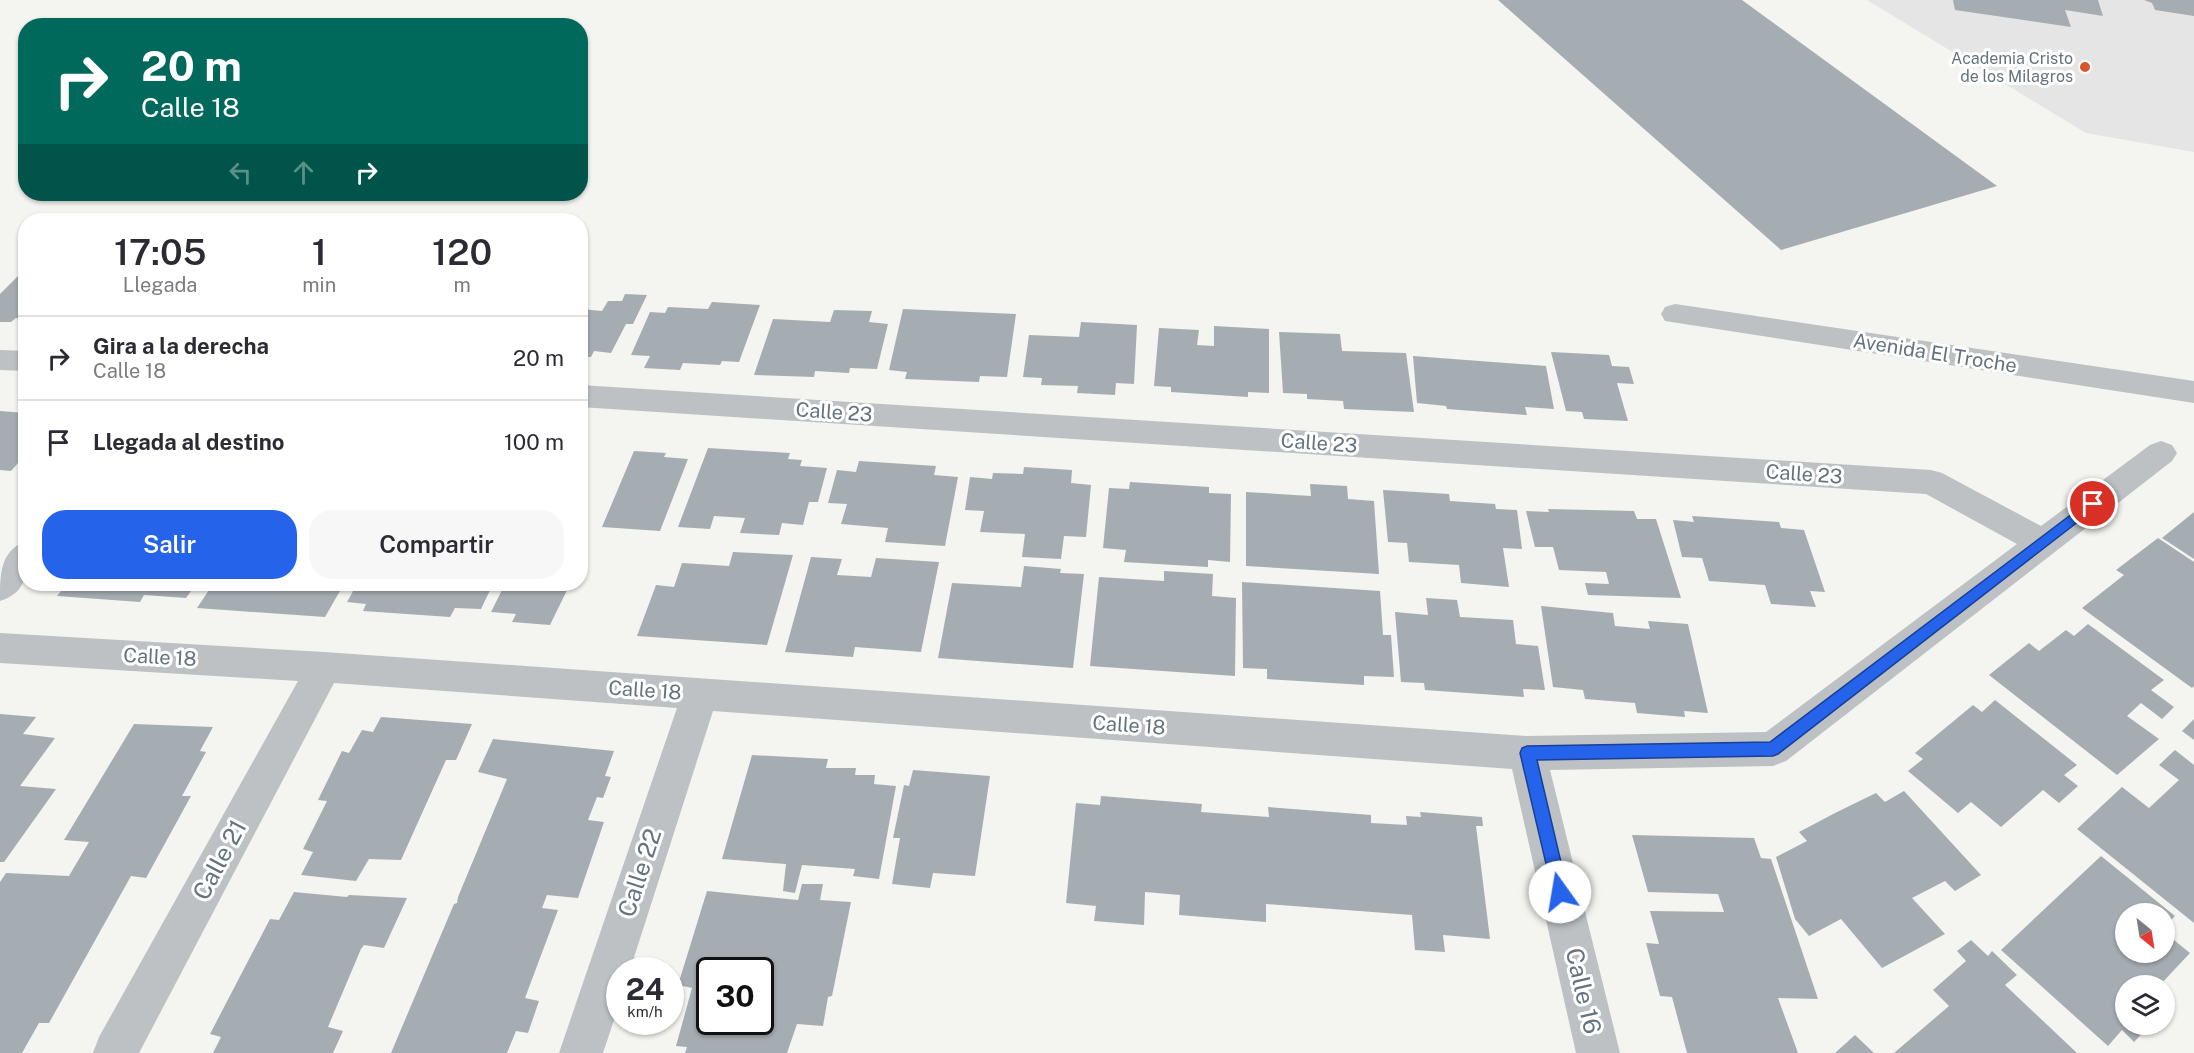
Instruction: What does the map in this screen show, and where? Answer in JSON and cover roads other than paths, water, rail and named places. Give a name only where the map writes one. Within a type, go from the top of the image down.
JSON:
[{"type":"street","name":"Avenida El Troche","points":[[1675,314],[2194,392]]},
{"type":"street","points":[[0,360],[18,361]]},
{"type":"street","name":"Calle 23","points":[[588,397],[1931,482],[2042,542]]},
{"type":"street","name":"Calle 18","points":[[0,648],[324,667],[1527,753],[1773,749],[2161,453]]},
{"type":"street","points":[[0,587],[18,564]]},
{"type":"street","name":"Calle 21","points":[[115,1053],[324,667]]},
{"type":"street","name":"Calle 22","points":[[581,1053],[700,694]]},
{"type":"street","name":"Calle 16","points":[[1527,753],[1598,1053]]},
{"type":"place","name":"Academia Cristo de los Milagros","points":[[2085,67]]}]
